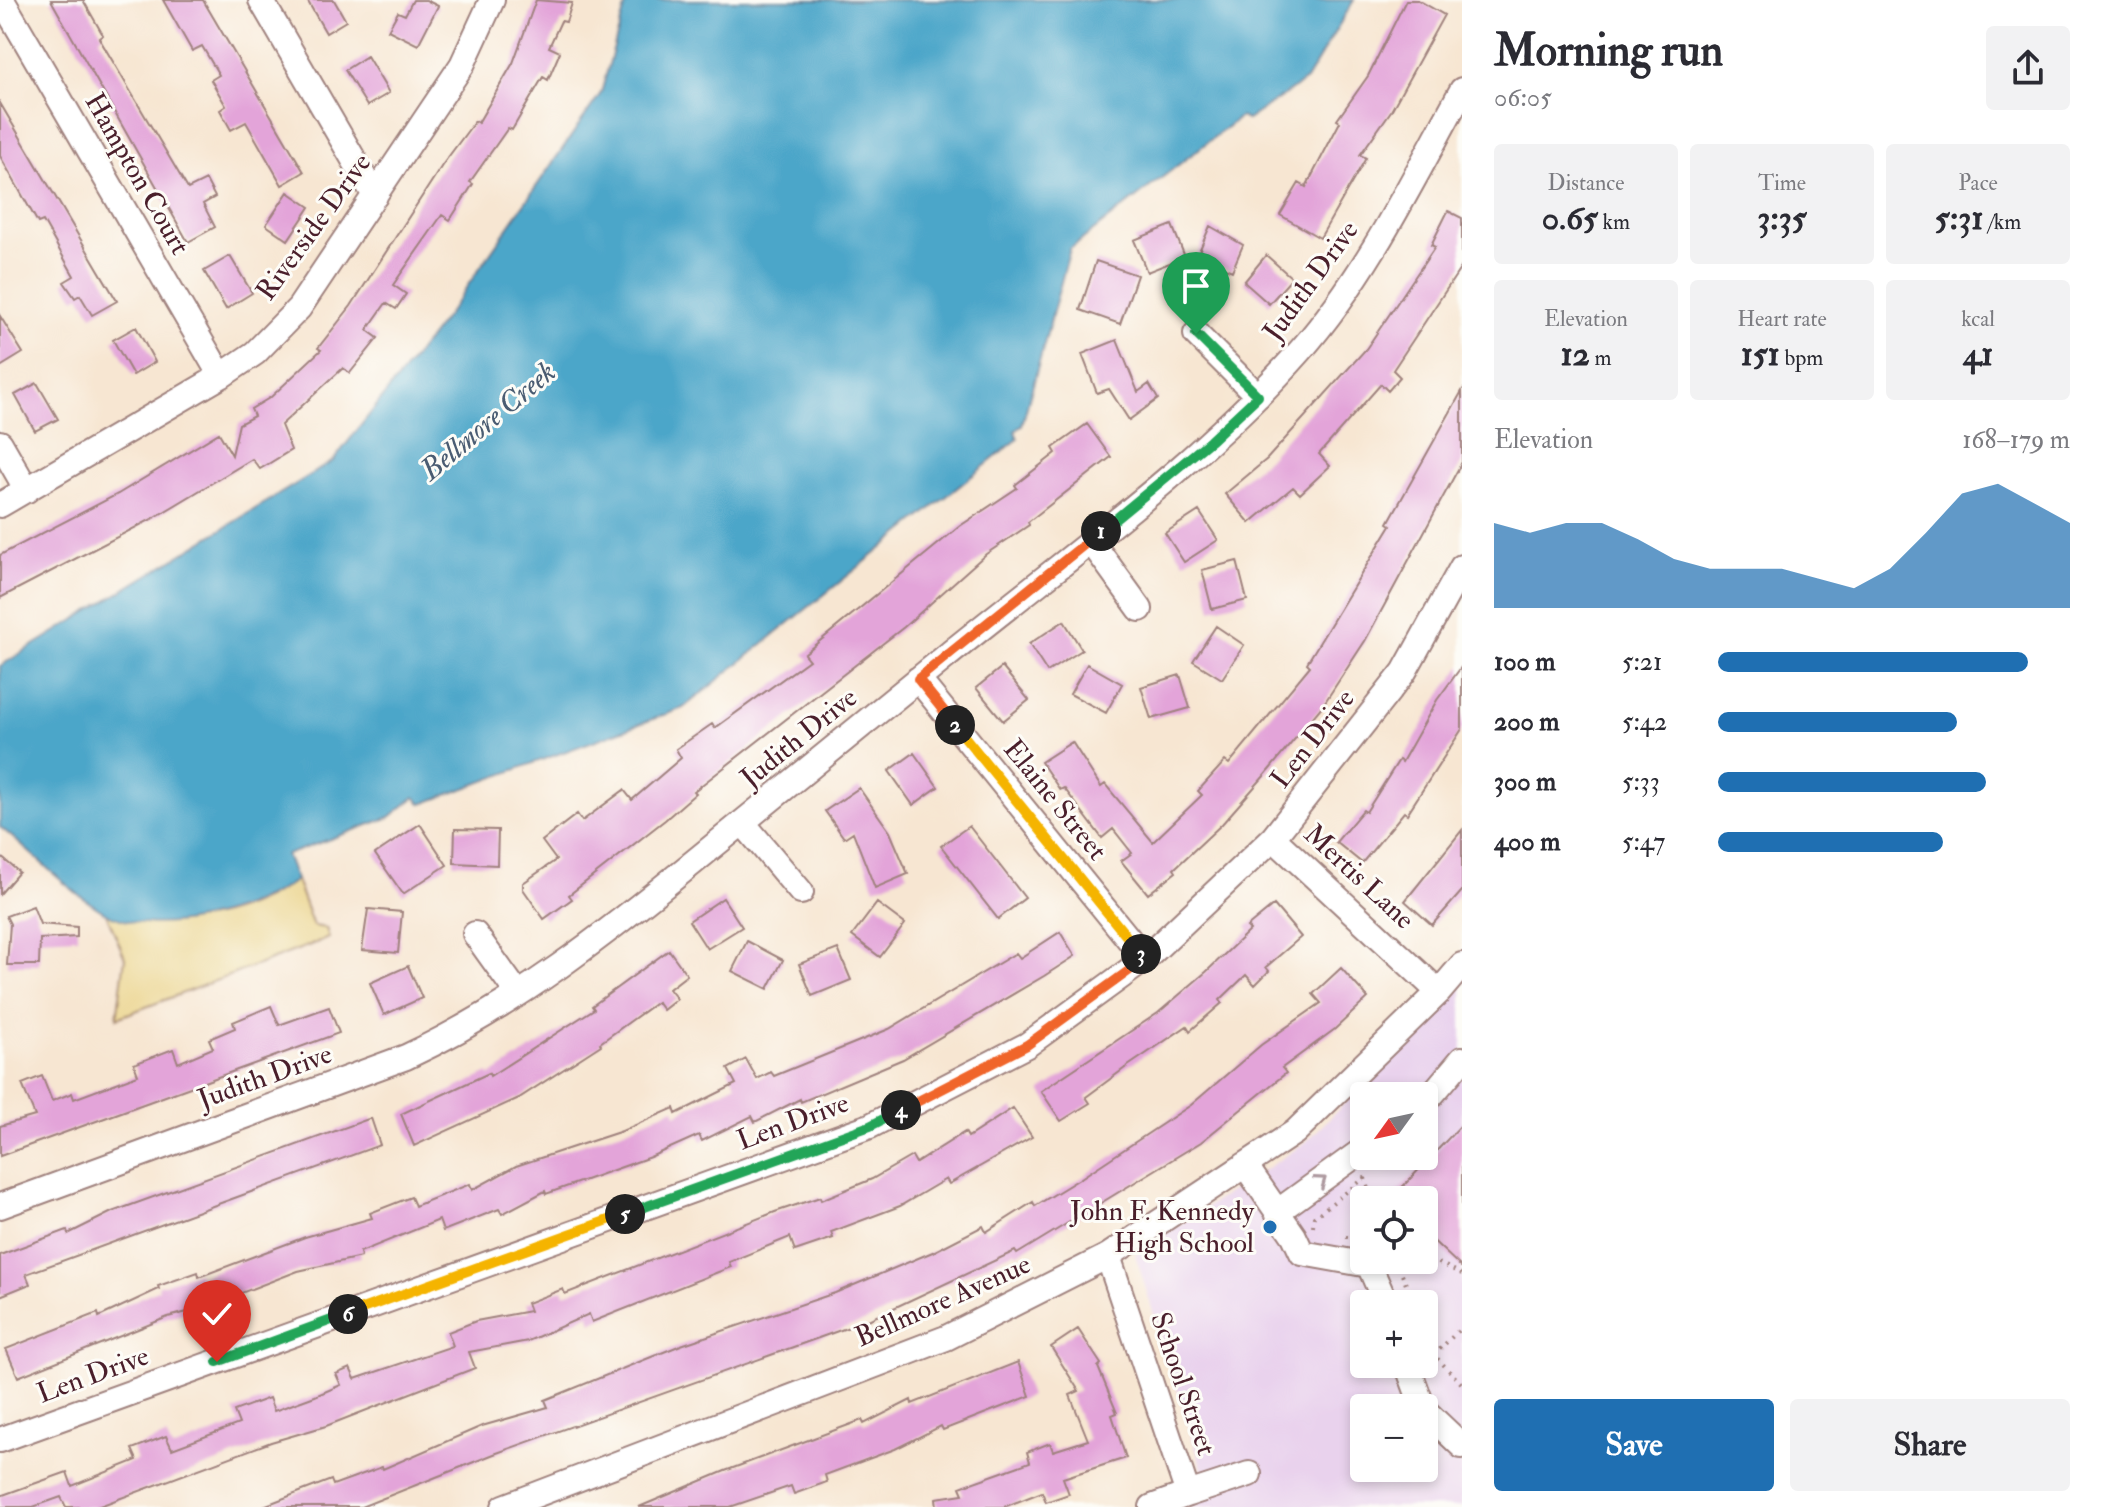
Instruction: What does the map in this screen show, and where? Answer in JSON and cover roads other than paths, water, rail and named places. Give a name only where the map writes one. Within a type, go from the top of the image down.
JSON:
[{"type":"street","name":"Hampton Court","points":[[2,0],[221,376]]},
{"type":"street","points":[[261,0],[375,196]]},
{"type":"street","name":"Riverside Drive","points":[[0,505],[221,376],[255,353],[299,308],[462,65],[492,0]]},
{"type":"street","name":"Judith Drive","points":[[0,1206],[406,1057],[468,1028],[584,951],[1090,540],[1210,441],[1258,396],[1327,319],[1371,253],[1462,90]]},
{"type":"street","points":[[1196,334],[1258,396]]},
{"type":"street","points":[[0,443],[27,490]]},
{"type":"street","points":[[1090,540],[1140,609]]},
{"type":"street","name":"Len Drive","points":[[0,1440],[870,1126],[1027,1045],[1145,959],[1273,838],[1404,672],[1462,567]]},
{"type":"street","name":"Elaine Street","points":[[918,679],[1145,959]]},
{"type":"street","points":[[743,823],[801,892]]},
{"type":"street","name":"Mertis Lane","points":[[1273,838],[1439,992]]},
{"type":"street","points":[[475,934],[518,994]]},
{"type":"street","name":"Bellmore Avenue","points":[[504,1507],[946,1338],[1108,1256],[1295,1132],[1439,992],[1462,965]]},
{"type":"street","points":[[1438,1087],[1462,1059]]},
{"type":"street","points":[[1245,1165],[1302,1253],[1369,1265],[1380,1290]]},
{"type":"street","points":[[1277,1212],[1350,1170]]},
{"type":"street","name":"School Street","points":[[1108,1256],[1188,1494],[1152,1507]]},
{"type":"street","points":[[1438,1423],[1462,1446]]},
{"type":"street","points":[[1188,1494],[1249,1474]]},
{"type":"water","name":"Bellmore Creek","points":[[627,0],[1354,0],[1306,80],[1247,120],[1240,117],[1070,249],[1022,425],[1015,431],[1018,439],[683,708],[422,804],[415,797],[390,817],[286,855],[296,880],[255,902],[230,911],[175,923],[149,924],[104,912],[64,883],[0,827],[0,666],[333,461],[448,314],[601,93]]},
{"type":"place","name":"John F. Kennedy High School","points":[[1270,1227]]}]
